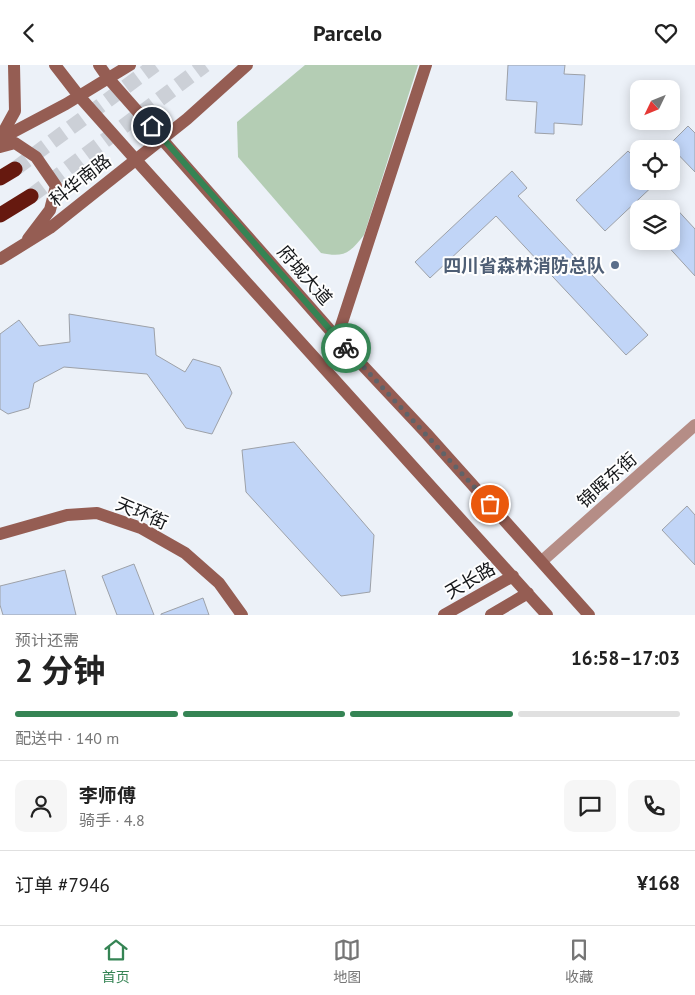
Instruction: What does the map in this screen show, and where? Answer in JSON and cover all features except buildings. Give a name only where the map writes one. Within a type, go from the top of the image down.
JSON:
[{"type":"highway","points":[[0,179],[15,169]]},
{"type":"highway","name":"科华南路","points":[[0,215],[31,196]]},
{"type":"main road","points":[[0,139],[15,111],[14,65]]},
{"type":"main road","points":[[55,65],[79,96],[136,160],[547,615]]},
{"type":"main road","name":"府城大道","points":[[99,65],[108,78],[337,338],[542,561],[589,615]]},
{"type":"main road","points":[[0,139],[79,96],[130,65]]},
{"type":"main road","name":"科华南路","points":[[0,259],[50,228],[163,139],[247,65]]},
{"type":"main road","points":[[337,338],[426,65]]},
{"type":"main road","points":[[0,147],[15,143],[36,157],[56,186],[50,210],[23,245]]},
{"type":"main road","name":"天环街","points":[[0,534],[67,515],[97,513],[141,528],[185,553],[219,583],[242,615]]},
{"type":"main road","name":"天长路","points":[[444,615],[513,576]]},
{"type":"main road","points":[[491,615],[528,593]]},
{"type":"street","name":"锦晖东街","points":[[542,561],[695,425]]},
{"type":"green space","points":[[305,65],[418,65],[364,235],[346,253],[335,255],[321,253],[238,157],[237,122]]},
{"type":"tunnel","points":[[15,169],[155,65]]},
{"type":"tunnel","points":[[31,196],[205,65]]},
{"type":"way so far","points":[[346,348],[490,504]]},
{"type":"place","name":"四川省森林消防总队","points":[[615,265]]},
{"type":"route","points":[[152,126],[346,348]]}]
